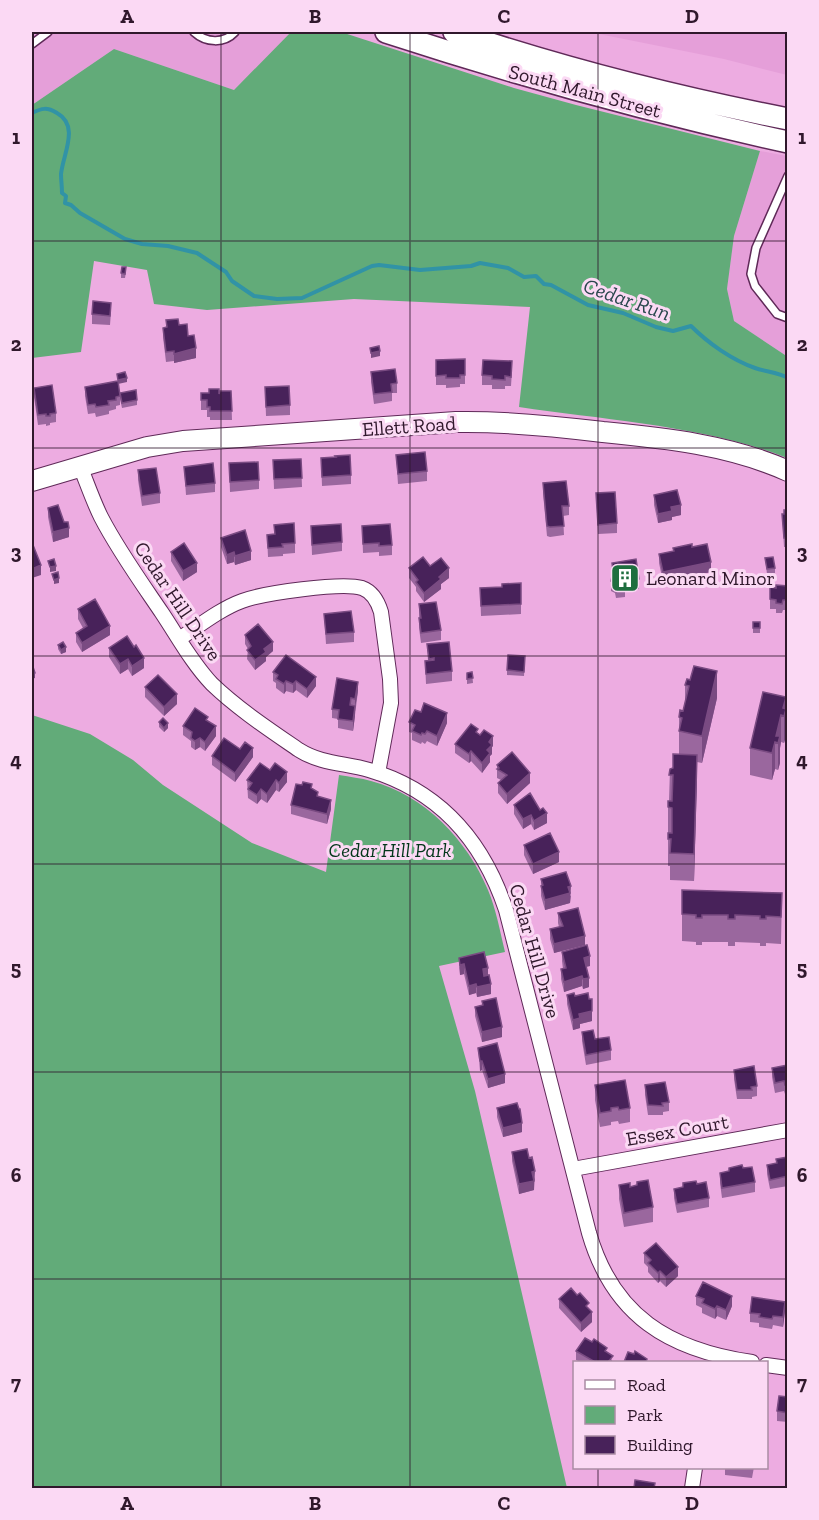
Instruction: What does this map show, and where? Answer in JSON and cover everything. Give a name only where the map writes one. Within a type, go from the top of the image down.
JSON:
[{"type":"main road","name":"South Main Street","points":[[386,32],[459,56],[643,108],[788,141]]},
{"type":"main road","name":"South Main Street","points":[[460,34],[601,75],[788,119]]},
{"type":"main road","points":[[459,56],[460,34]]},
{"type":"street","name":"Ellett Road","points":[[32,481],[147,447],[183,441],[486,421],[650,437],[737,453],[788,471]]},
{"type":"street","name":"Cedar Hill Drive","points":[[80,466],[102,518],[194,662],[213,684],[232,701],[299,750],[326,762],[378,773],[410,786],[437,804],[468,836],[490,868],[506,910],[592,1245],[603,1270],[615,1290],[635,1314],[656,1331],[708,1358],[741,1361]]},
{"type":"street","points":[[179,639],[235,604],[261,595],[351,587],[367,591],[378,603],[381,612],[391,691],[390,716],[378,773]]},
{"type":"street","name":"Essex Court","points":[[573,1168],[788,1130]]},
{"type":"street","points":[[768,1365],[788,1368]]},
{"type":"street","points":[[692,1488],[695,1469]]},
{"type":"lane","points":[[32,44],[48,32]]},
{"type":"lane","points":[[194,32],[211,41],[222,40],[235,32]]},
{"type":"lane","points":[[788,176],[756,248],[751,274],[755,286],[777,314],[788,318]]},
{"type":"shaded area","points":[[32,32],[291,32],[234,90],[114,49],[32,105]]},
{"type":"shaded area","points":[[589,32],[787,32],[787,75],[724,59]]},
{"type":"shaded area","points":[[760,151],[787,156],[787,355],[734,321],[727,289],[734,236]]},
{"type":"green space","points":[[291,32],[341,32],[514,88],[760,151],[734,236],[727,289],[734,321],[787,355],[787,458],[756,447],[690,431],[519,407],[530,307],[354,299],[207,310],[154,304],[147,270],[94,261],[81,352],[32,358],[32,105],[114,49],[234,90]]},
{"type":"green space","name":"Cedar Hill Park","points":[[32,715],[90,734],[133,760],[163,785],[252,843],[326,872],[339,775],[371,781],[409,797],[442,822],[468,854],[491,897],[505,952],[439,966],[475,1091],[567,1488],[32,1488]]},
{"type":"building","points":[[122,267],[126,267],[125,274],[121,273]]},
{"type":"building","points":[[93,301],[111,303],[110,316],[92,314]]},
{"type":"building","points":[[178,319],[179,325],[187,324],[188,336],[194,335],[196,348],[174,354],[174,351],[166,352],[163,328],[167,327],[166,320]]},
{"type":"building","points":[[379,346],[380,351],[371,353],[370,348]]},
{"type":"building","points":[[465,359],[465,375],[460,375],[460,378],[446,378],[446,375],[436,376],[436,360]]},
{"type":"building","points":[[483,360],[512,361],[511,377],[505,376],[505,380],[482,375]]},
{"type":"building","points":[[395,369],[397,383],[391,384],[392,392],[374,394],[371,372]]},
{"type":"building","points":[[125,372],[127,378],[118,380],[117,374]]},
{"type":"building","points":[[118,381],[120,396],[116,397],[116,400],[108,401],[109,405],[96,407],[95,404],[88,405],[85,387]]},
{"type":"building","points":[[52,385],[56,413],[50,416],[38,415],[34,388]]},
{"type":"building","points":[[289,386],[290,405],[266,407],[265,387]]},
{"type":"building","points":[[209,389],[219,389],[219,394],[220,391],[231,391],[232,411],[210,411],[210,407],[207,407],[207,400],[201,400],[201,393],[209,393]]},
{"type":"building","points":[[136,390],[137,400],[122,403],[120,393]]},
{"type":"building","points":[[425,452],[427,471],[398,474],[396,455]]},
{"type":"building","points":[[350,455],[351,475],[322,477],[321,458]]},
{"type":"building","points":[[301,459],[302,478],[274,479],[273,460]]},
{"type":"building","points":[[258,462],[259,480],[230,482],[229,463]]},
{"type":"building","points":[[213,463],[215,483],[186,486],[184,467]]},
{"type":"building","points":[[156,468],[160,493],[142,496],[138,470]]},
{"type":"building","points":[[566,481],[569,506],[562,506],[564,526],[547,526],[543,483]]},
{"type":"building","points":[[677,490],[681,505],[671,507],[672,511],[658,514],[654,495]]},
{"type":"building","points":[[615,492],[617,523],[598,525],[596,493]]},
{"type":"building","points":[[58,505],[64,522],[68,522],[69,528],[53,532],[48,508]]},
{"type":"building","points":[[784,510],[788,510],[788,538],[784,538],[782,514]]},
{"type":"building","points":[[294,523],[295,543],[268,548],[267,535],[275,534],[274,525]]},
{"type":"building","points":[[341,524],[342,542],[312,545],[311,526]]},
{"type":"building","points":[[390,524],[392,545],[363,544],[362,526]]},
{"type":"building","points":[[245,530],[251,551],[235,556],[234,552],[227,555],[221,538]]},
{"type":"building","points":[[184,543],[197,563],[183,571],[171,552]]},
{"type":"building","points":[[692,544],[692,547],[707,544],[711,562],[663,572],[659,554]]},
{"type":"building","points":[[32,546],[41,565],[32,569]]},
{"type":"building","points":[[423,557],[430,566],[441,558],[449,568],[439,577],[441,579],[424,593],[409,568]]},
{"type":"building","points":[[773,557],[775,568],[767,569],[765,558]]},
{"type":"building","points":[[54,559],[56,566],[50,567],[48,561]]},
{"type":"building","points":[[636,559],[639,579],[624,582],[625,588],[616,589],[615,583],[611,581],[614,575],[612,563]]},
{"type":"building","points":[[58,572],[59,578],[54,580],[52,574]]},
{"type":"building","points":[[521,583],[521,604],[481,606],[480,588]]},
{"type":"building","points":[[776,585],[788,586],[788,600],[783,600],[782,604],[770,599],[770,587],[776,588]]},
{"type":"building","points":[[95,599],[110,626],[82,643],[76,633],[87,626],[78,609]]},
{"type":"building","points":[[436,602],[441,630],[421,633],[419,604]]},
{"type":"building","points":[[351,611],[354,632],[326,634],[324,614]]},
{"type":"building","points":[[753,622],[760,622],[760,628],[753,628]]},
{"type":"building","points":[[258,624],[273,642],[264,649],[266,652],[255,660],[247,650],[251,646],[245,635]]},
{"type":"building","points":[[127,636],[144,658],[132,666],[128,659],[120,664],[109,648]]},
{"type":"building","points":[[63,642],[66,647],[61,650],[58,645]]},
{"type":"building","points":[[449,642],[452,671],[426,674],[425,661],[434,660],[434,658],[429,659],[427,644]]},
{"type":"building","points":[[286,655],[316,677],[307,689],[296,681],[293,684],[286,681],[284,684],[276,679],[278,675],[273,672]]},
{"type":"building","points":[[508,655],[525,656],[524,672],[507,670]]},
{"type":"building","points":[[694,666],[717,671],[702,736],[679,731],[682,718],[679,717],[680,710],[683,711],[689,686],[685,685],[687,679],[690,680]]},
{"type":"building","points":[[472,672],[473,678],[467,679],[467,673]]},
{"type":"building","points":[[158,675],[177,694],[164,707],[145,687]]},
{"type":"building","points":[[337,678],[358,682],[355,699],[351,698],[350,705],[355,706],[353,721],[338,719],[339,710],[332,709]]},
{"type":"building","points":[[763,692],[786,697],[783,708],[786,709],[784,716],[781,715],[776,736],[780,736],[778,743],[775,742],[772,753],[750,748]]},
{"type":"building","points":[[424,703],[447,713],[437,736],[427,731],[421,735],[412,731],[415,725],[409,722],[415,710],[421,712]]},
{"type":"building","points":[[195,708],[208,717],[206,720],[216,726],[205,742],[200,738],[195,741],[191,738],[192,732],[183,726]]},
{"type":"building","points":[[163,718],[168,723],[164,728],[159,722]]},
{"type":"building","points":[[471,724],[478,729],[476,732],[480,735],[484,730],[493,736],[489,742],[492,745],[487,750],[490,753],[482,763],[471,751],[469,754],[455,744]]},
{"type":"building","points":[[224,738],[240,749],[245,742],[253,748],[235,773],[212,756]]},
{"type":"building","points":[[512,752],[530,773],[507,794],[498,783],[507,775],[497,769],[499,768],[497,765]]},
{"type":"building","points":[[673,754],[697,755],[694,854],[670,853],[671,839],[668,839],[668,833],[672,833],[672,808],[668,807],[668,801],[672,801],[673,775],[669,775],[670,769],[673,768]]},
{"type":"building","points":[[260,763],[270,770],[275,763],[287,772],[279,783],[276,780],[267,794],[261,789],[257,795],[248,789],[252,783],[247,780]]},
{"type":"building","points":[[303,782],[312,784],[311,788],[318,792],[317,796],[331,800],[327,814],[291,805],[296,784],[302,785]]},
{"type":"building","points":[[530,793],[540,810],[543,808],[547,813],[534,821],[531,815],[523,819],[514,805]]},
{"type":"building","points":[[550,833],[559,852],[533,864],[524,845]]},
{"type":"building","points":[[566,872],[571,886],[568,887],[570,893],[545,900],[541,879]]},
{"type":"building","points":[[682,890],[782,893],[781,917],[766,916],[766,919],[760,919],[760,916],[735,915],[735,919],[728,919],[728,915],[702,915],[702,918],[696,918],[696,915],[682,914]]},
{"type":"building","points":[[578,908],[585,936],[554,944],[550,929],[563,926],[558,913]]},
{"type":"building","points":[[587,945],[590,956],[584,958],[589,978],[583,979],[582,976],[564,982],[561,969],[566,968],[562,952]]},
{"type":"building","points":[[484,952],[488,968],[483,969],[484,976],[489,975],[491,984],[469,986],[464,964],[460,965],[459,958]]},
{"type":"building","points":[[574,993],[575,996],[588,993],[589,999],[592,999],[592,1011],[579,1014],[580,1018],[573,1020],[567,995]]},
{"type":"building","points":[[496,998],[502,1027],[482,1032],[475,1007],[483,1005],[482,1001]]},
{"type":"building","points":[[593,1030],[595,1039],[609,1037],[611,1050],[586,1055],[582,1032]]},
{"type":"building","points":[[497,1043],[505,1074],[488,1079],[482,1061],[480,1061],[478,1048]]},
{"type":"building","points":[[788,1065],[788,1084],[785,1085],[784,1081],[775,1083],[772,1068]]},
{"type":"building","points":[[754,1066],[757,1086],[751,1087],[752,1090],[737,1090],[734,1070]]},
{"type":"building","points":[[625,1080],[630,1108],[619,1110],[618,1107],[611,1108],[611,1111],[600,1113],[595,1085]]},
{"type":"building","points":[[665,1082],[669,1102],[662,1103],[663,1106],[648,1105],[645,1085]]},
{"type":"building","points":[[517,1103],[522,1123],[503,1128],[497,1108]]},
{"type":"building","points":[[527,1149],[529,1158],[532,1157],[535,1171],[532,1172],[534,1181],[519,1184],[512,1152]]},
{"type":"building","points":[[788,1157],[788,1176],[770,1180],[767,1165],[777,1163],[776,1159]]},
{"type":"building","points":[[742,1165],[743,1168],[752,1167],[755,1182],[722,1188],[720,1173]]},
{"type":"building","points":[[648,1180],[653,1207],[624,1213],[619,1185],[630,1183],[630,1187],[637,1185],[637,1182]]},
{"type":"building","points":[[696,1181],[697,1184],[706,1182],[709,1198],[677,1204],[674,1189],[683,1187],[683,1183]]},
{"type":"building","points":[[656,1243],[678,1267],[666,1277],[648,1263],[651,1260],[644,1253]]},
{"type":"building","points":[[703,1282],[732,1296],[726,1310],[717,1306],[715,1309],[702,1303],[704,1299],[696,1296]]},
{"type":"building","points":[[571,1288],[577,1295],[580,1293],[589,1303],[586,1306],[592,1312],[581,1323],[559,1299]]},
{"type":"building","points":[[752,1297],[785,1302],[783,1317],[773,1316],[772,1319],[750,1313]]},
{"type":"building","points":[[585,1338],[592,1342],[594,1339],[607,1348],[605,1351],[613,1356],[609,1361],[593,1361],[576,1351]]},
{"type":"building","points":[[635,1351],[647,1359],[646,1361],[624,1361],[628,1352],[634,1354]]},
{"type":"building","points":[[779,1396],[788,1397],[788,1413],[777,1411]]},
{"type":"building","points":[[635,1480],[655,1483],[654,1488],[634,1488]]},
{"type":"waterway","name":"Cedar Run","points":[[32,113],[47,109],[57,113],[68,125],[68,141],[61,174],[62,193],[66,196],[65,203],[125,239],[197,253],[226,272],[232,281],[254,296],[277,299],[302,298],[372,266],[420,270],[471,266],[480,263],[508,268],[524,277],[536,276],[544,284],[551,285],[588,305],[623,313],[656,327],[673,331],[691,326],[729,356],[755,368],[788,378]]},
{"type":"place","name":"Leonard Minor","points":[[625,578]]}]
